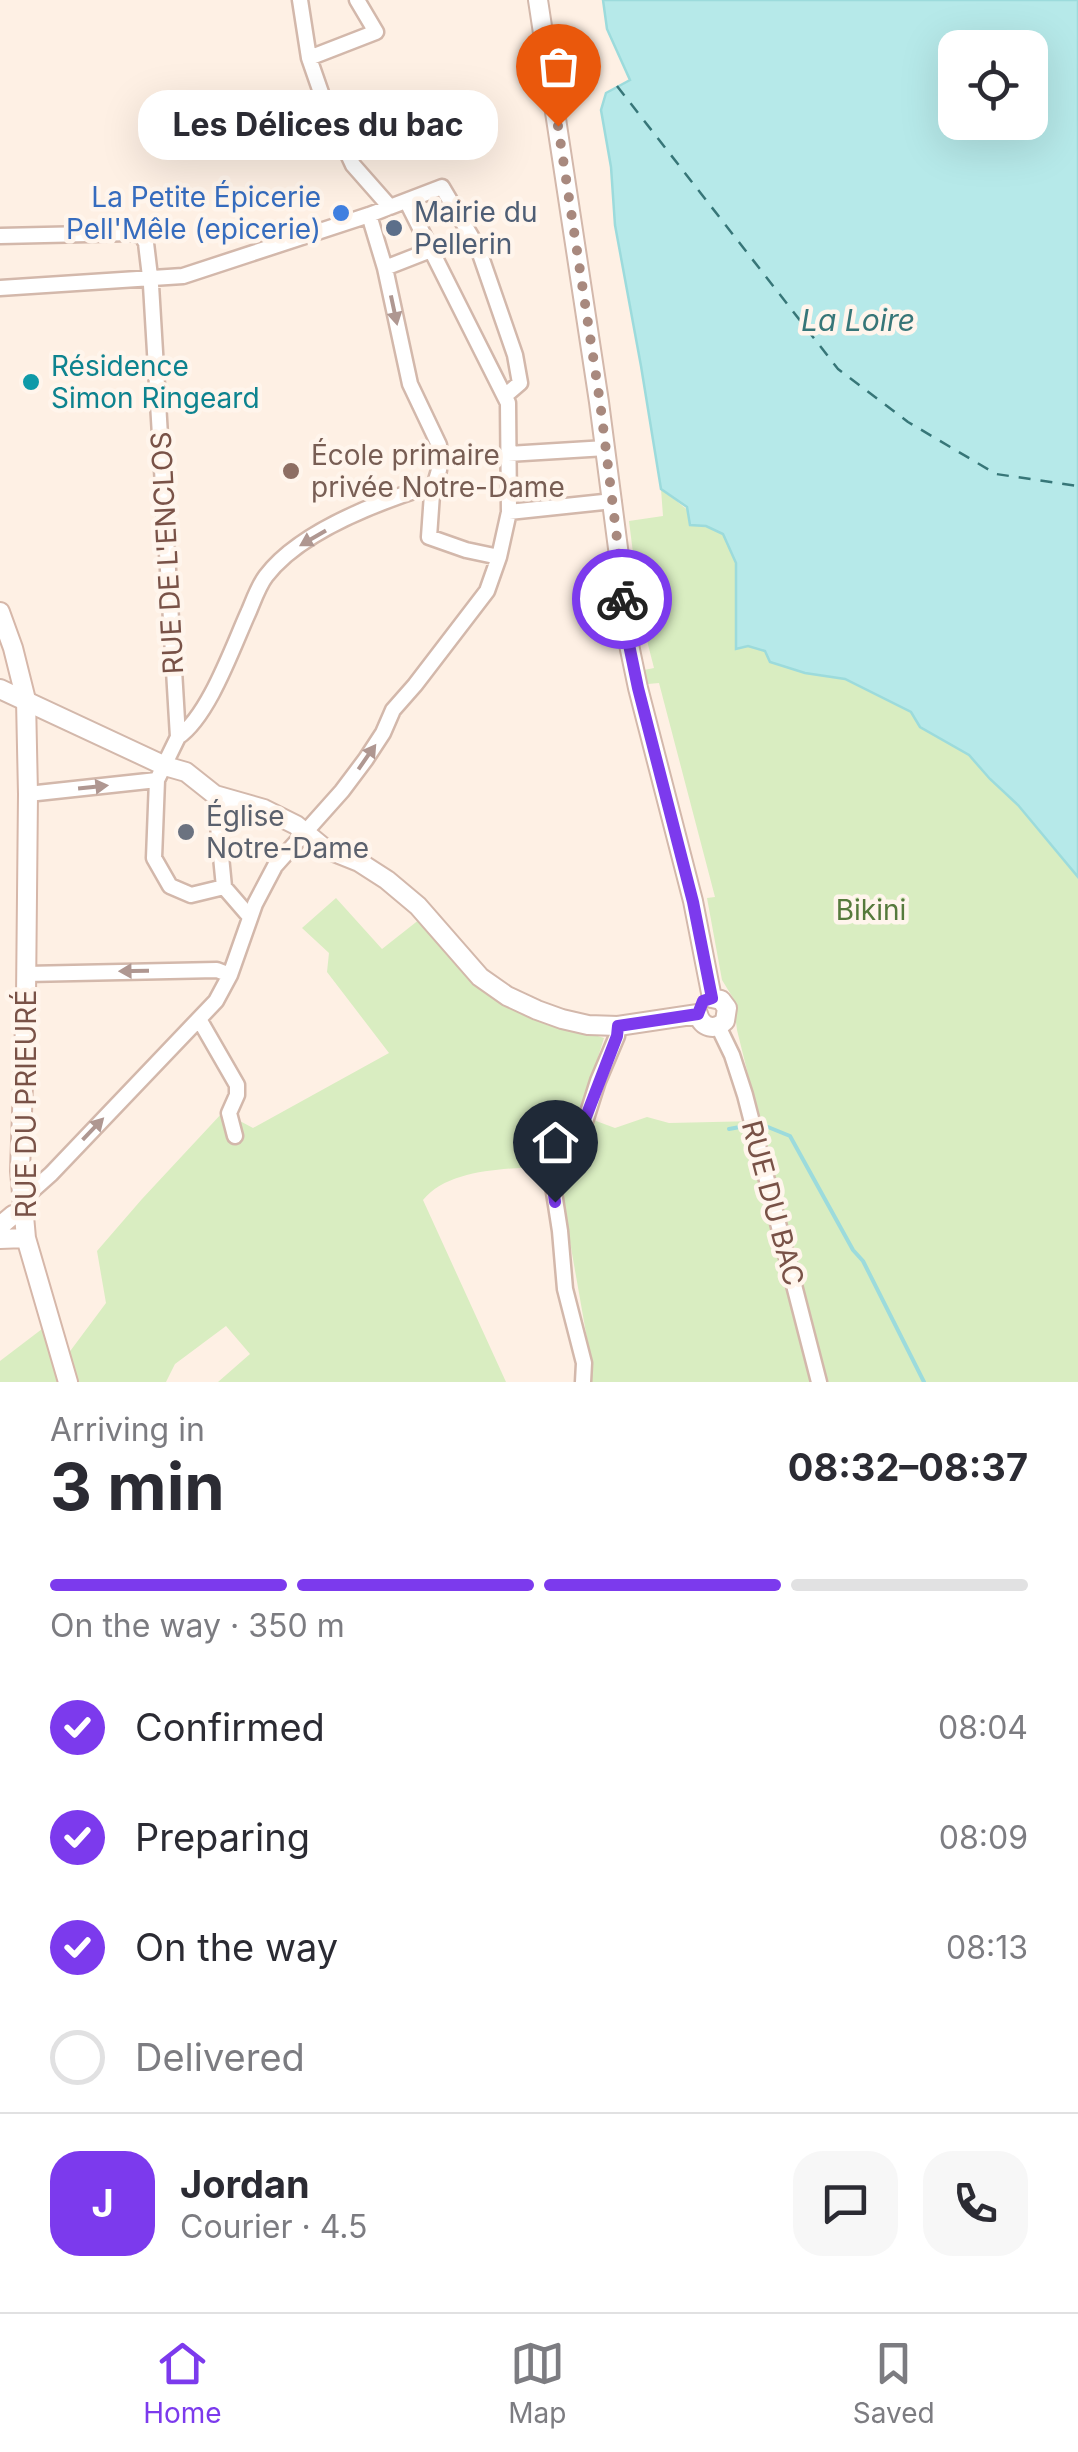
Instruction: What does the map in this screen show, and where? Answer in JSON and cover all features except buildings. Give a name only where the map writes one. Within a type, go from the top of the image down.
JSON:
[{"type":"street","points":[[300,0],[309,58],[326,106],[353,165],[390,207]]},
{"type":"street","points":[[309,58],[376,32],[357,0]]},
{"type":"street","points":[[538,2],[606,448],[623,616],[693,902],[712,998]]},
{"type":"street","points":[[0,288],[183,276],[369,216],[442,187],[478,248],[515,355],[520,383],[506,395]]},
{"type":"street","points":[[22,1193],[33,1190],[51,1174],[216,1001],[275,866],[366,760],[393,710],[486,592],[509,512],[508,403],[407,202]]},
{"type":"street","points":[[369,216],[385,268],[410,384],[439,445],[429,537],[499,557]]},
{"type":"street","name":"RUE DE L'ENCLOS","points":[[0,236],[133,233],[142,236],[146,243],[178,738]]},
{"type":"street","points":[[385,268],[431,250]]},
{"type":"street","points":[[507,454],[606,448]]},
{"type":"street","points":[[224,887],[191,896],[170,886],[154,858],[161,773],[178,738],[211,696],[266,576],[296,548],[348,518],[420,489],[432,494]]},
{"type":"street","points":[[509,512],[613,501]]},
{"type":"street","name":"RUE DU PRIEURÉ","points":[[0,612],[26,700],[23,1214],[26,1238],[68,1382]]},
{"type":"street","points":[[0,689],[161,773]]},
{"type":"street","points":[[28,794],[186,772],[215,795],[264,808],[304,831],[324,848],[359,862],[387,880],[418,906],[480,977],[507,996],[562,1020],[588,1026],[618,1026],[698,1014]]},
{"type":"street","points":[[215,795],[224,887],[250,918]]},
{"type":"street","points":[[26,974],[217,970],[230,975]]},
{"type":"street","points":[[712,998],[721,1000],[727,1017],[718,1026],[705,1025],[698,1014],[703,1001],[712,998]]},
{"type":"street","points":[[200,1019],[237,1084],[238,1095],[230,1112],[235,1136]]},
{"type":"street","points":[[583,1382],[584,1363],[565,1289],[551,1173],[584,1122],[618,1026]]},
{"type":"street","name":"RUE DU BAC","points":[[718,1026],[736,1066],[819,1382]]},
{"type":"street","points":[[0,1226],[23,1214]]},
{"type":"street","points":[[0,1239],[26,1238]]},
{"type":"green space","name":"Bikini","points":[[661,489],[723,533],[736,563],[736,649],[748,646],[765,651],[770,662],[845,679],[911,712],[920,727],[969,755],[1018,805],[1078,877],[1078,1382],[588,1382],[589,1350],[560,1185],[552,1166],[465,1176],[435,1189],[423,1200],[506,1382],[218,1382],[250,1354],[226,1326],[175,1364],[166,1382],[75,1382],[68,1354],[106,1303],[97,1251],[223,1112],[253,1128],[389,1053],[327,972],[329,953],[302,928],[336,898],[382,949],[420,919],[544,1019],[604,1038],[580,1115],[615,1128],[647,1117],[669,1123],[757,1121],[733,998],[722,980],[707,898],[715,897],[659,683],[648,684],[644,670],[654,668],[641,617],[629,521],[663,516]]},
{"type":"green space","points":[[42,1329],[58,1382],[0,1382],[0,1361]]},
{"type":"water","name":"La Loire","points":[[603,0],[1078,0],[1078,877],[1018,805],[969,755],[920,727],[911,712],[845,679],[770,662],[765,651],[748,646],[736,649],[736,563],[723,534],[706,526],[690,525],[687,507],[661,489],[615,225],[611,167],[601,110],[606,93],[630,80],[607,29]]},
{"type":"waterway","points":[[763,1125],[790,1136],[853,1250],[863,1261],[924,1382]]},
{"type":"waterway","points":[[729,1129],[740,1127]]},
{"type":"ferry route","points":[[617,86],[838,369],[908,422],[996,474],[1078,486]]},
{"type":"way so far","points":[[558,126],[600,402],[622,599]]},
{"type":"place","name":"Les Délices du bac","points":[[558,126]]},
{"type":"place","name":"La Petite Épicerie Pell'Mêle (epicerie)","points":[[341,213]]},
{"type":"place","name":"Mairie du Pellerin","points":[[394,228]]},
{"type":"place","name":"Résidence Simon Ringeard","points":[[31,382]]},
{"type":"place","name":"École primaire privée Notre-Dame","points":[[291,471]]},
{"type":"place","name":"Église Notre-Dame","points":[[186,832]]},
{"type":"route","points":[[555,1202],[551,1173],[584,1122],[618,1026],[698,1014],[703,1001],[712,998],[693,902],[638,688],[622,599]]}]
